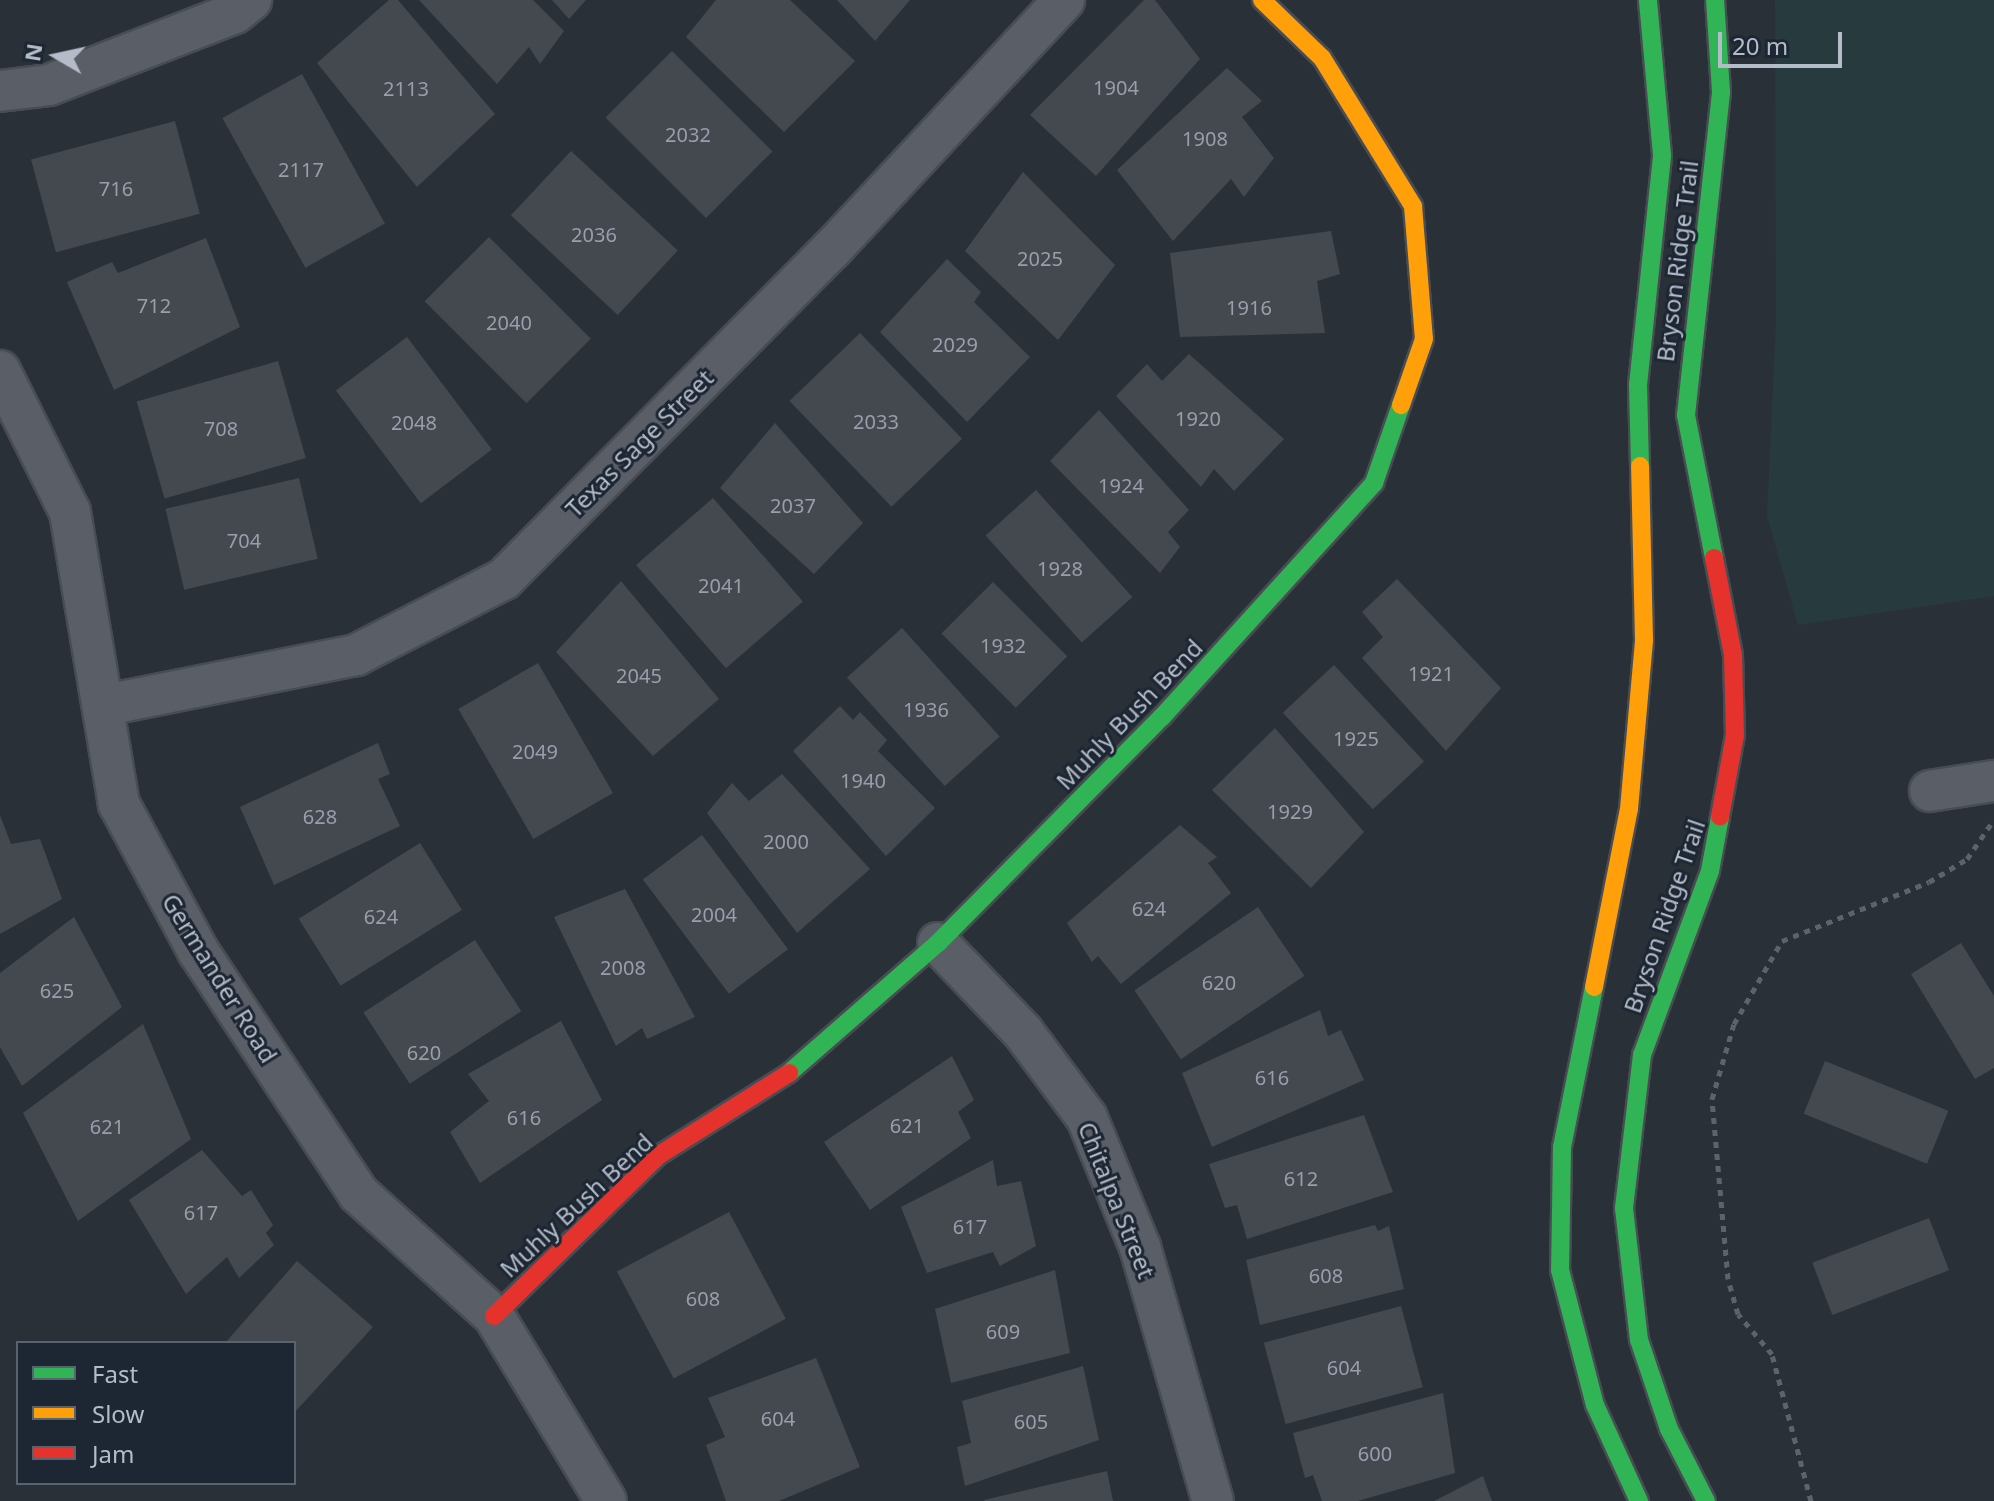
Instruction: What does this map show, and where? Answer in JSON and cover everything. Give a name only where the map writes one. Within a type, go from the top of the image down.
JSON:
[{"type":"street","points":[[0,91],[49,85],[235,13],[251,0]]},
{"type":"street","name":"Texas Sage Street","points":[[106,705],[356,655],[504,579],[832,249],[1064,0]]},
{"type":"street","name":"Muhly Bush Bend","points":[[494,1316],[659,1155],[814,1057],[938,943],[1162,717],[1374,483],[1424,339],[1413,206],[1322,58],[1262,0]]},
{"type":"street","name":"Bryson Ridge Trail","points":[[1639,1501],[1617,1461],[1579,1349],[1557,1217],[1562,1147],[1629,809],[1644,640],[1638,385],[1662,155],[1648,0]]},
{"type":"street","name":"Bryson Ridge Trail","points":[[1706,1501],[1669,1429],[1639,1340],[1624,1208],[1642,1055],[1710,871],[1735,735],[1733,655],[1686,415],[1690,327],[1721,92],[1715,0]]},
{"type":"street","name":"Germander Road","points":[[0,371],[70,512],[106,705],[119,804],[198,951],[359,1194],[494,1316],[606,1501]]},
{"type":"street","points":[[1930,791],[1994,781]]},
{"type":"street","name":"Chitalpa Street","points":[[938,943],[1023,1032],[1087,1118],[1140,1247],[1213,1501]]},
{"type":"path","points":[[1811,1501],[1772,1354],[1738,1314],[1728,1279],[1712,1099],[1734,1024],[1782,941],[1929,882],[1967,859],[1994,817]]},
{"type":"green space","points":[[1775,0],[1994,0],[1994,596],[1798,625],[1767,516],[1776,320]]},
{"type":"building","points":[[389,0],[398,0],[495,114],[417,187],[317,63]]},
{"type":"building","points":[[419,0],[533,0],[564,31],[540,64],[529,47],[497,84]]},
{"type":"building","points":[[552,0],[586,0],[569,19]]},
{"type":"building","points":[[716,0],[790,0],[855,61],[784,132],[686,37]]},
{"type":"building","points":[[837,0],[910,0],[875,41]]},
{"type":"building","points":[[1144,0],[1155,0],[1200,59],[1096,176],[1030,115]]},
{"type":"building","points":[[672,51],[772,151],[706,218],[606,117]]},
{"type":"building","points":[[1227,68],[1262,101],[1242,117],[1274,158],[1244,197],[1231,179],[1173,241],[1117,170]]},
{"type":"building","points":[[302,74],[385,224],[305,268],[222,118]]},
{"type":"building","points":[[175,121],[200,214],[56,252],[31,160]]},
{"type":"building","points":[[571,151],[678,251],[618,315],[511,215]]},
{"type":"building","points":[[1023,172],[1115,265],[1058,340],[965,251]]},
{"type":"building","points":[[1331,231],[1340,274],[1317,281],[1325,333],[1180,337],[1170,253]]},
{"type":"building","points":[[489,237],[591,339],[526,403],[425,301]]},
{"type":"building","points":[[206,238],[240,327],[114,390],[67,282],[112,262],[118,273]]},
{"type":"building","points":[[947,259],[981,292],[974,302],[1030,357],[967,422],[880,332]]},
{"type":"building","points":[[860,333],[962,439],[892,507],[790,401]]},
{"type":"building","points":[[407,337],[492,450],[421,503],[336,391]]},
{"type":"building","points":[[1189,354],[1284,439],[1234,491],[1214,469],[1201,487],[1116,396],[1147,364],[1162,381]]},
{"type":"building","points":[[278,361],[306,458],[165,499],[137,402]]},
{"type":"building","points":[[1099,410],[1189,510],[1168,532],[1180,547],[1160,573],[1050,461]]},
{"type":"building","points":[[775,423],[863,523],[814,574],[720,488]]},
{"type":"building","points":[[299,478],[318,559],[184,590],[166,509]]},
{"type":"building","points":[[1036,490],[1132,597],[1082,643],[985,536]]},
{"type":"building","points":[[713,498],[803,601],[726,668],[636,565]]},
{"type":"building","points":[[1397,579],[1501,688],[1446,751],[1362,658],[1383,637],[1362,612]]},
{"type":"building","points":[[621,581],[719,699],[653,756],[556,652]]},
{"type":"building","points":[[993,582],[1067,656],[1016,708],[941,634]]},
{"type":"building","points":[[902,628],[1000,736],[945,786],[847,678]]},
{"type":"building","points":[[538,663],[613,793],[533,839],[458,709]]},
{"type":"building","points":[[1334,665],[1424,762],[1373,809],[1283,713]]},
{"type":"building","points":[[840,706],[853,720],[860,712],[887,740],[878,751],[935,808],[886,856],[793,751]]},
{"type":"building","points":[[1275,728],[1364,832],[1311,888],[1212,790]]},
{"type":"building","points":[[378,743],[390,774],[378,779],[400,826],[274,885],[240,807]]},
{"type":"building","points":[[782,774],[870,869],[797,933],[707,813],[732,783],[749,801]]},
{"type":"building","points":[[0,815],[11,844],[40,839],[62,899],[0,934]]},
{"type":"building","points":[[1180,825],[1217,857],[1208,863],[1231,893],[1121,984],[1098,956],[1092,962],[1067,923]]},
{"type":"building","points":[[702,835],[788,949],[729,994],[643,880]]},
{"type":"building","points":[[420,843],[462,910],[341,986],[299,919]]},
{"type":"building","points":[[625,889],[695,1017],[647,1039],[642,1028],[616,1046],[554,917]]},
{"type":"building","points":[[1258,907],[1304,976],[1181,1059],[1134,990]]},
{"type":"building","points":[[74,917],[122,1007],[22,1086],[0,1047],[0,973]]},
{"type":"building","points":[[475,940],[521,1011],[410,1084],[363,1012]]},
{"type":"building","points":[[1961,943],[1994,996],[1994,1068],[1975,1079],[1911,974]]},
{"type":"building","points":[[1320,1010],[1328,1036],[1341,1030],[1364,1080],[1212,1147],[1182,1073]]},
{"type":"building","points":[[561,1021],[602,1100],[480,1183],[450,1132],[489,1101],[468,1074]]},
{"type":"building","points":[[143,1024],[191,1139],[78,1221],[23,1113]]},
{"type":"building","points":[[952,1056],[974,1100],[958,1112],[971,1138],[870,1210],[824,1142]]},
{"type":"building","points":[[1825,1061],[1948,1111],[1927,1164],[1804,1114]]},
{"type":"building","points":[[1364,1115],[1393,1192],[1247,1239],[1237,1205],[1225,1208],[1209,1164]]},
{"type":"building","points":[[202,1150],[242,1196],[251,1190],[273,1225],[266,1233],[274,1245],[239,1278],[227,1257],[186,1294],[129,1200]]},
{"type":"building","points":[[993,1160],[997,1186],[1021,1181],[1036,1246],[1000,1266],[993,1252],[927,1273],[901,1207]]},
{"type":"building","points":[[729,1212],[786,1319],[674,1378],[617,1272]]},
{"type":"building","points":[[1929,1218],[1949,1270],[1832,1315],[1812,1263]]},
{"type":"building","points":[[1375,1225],[1378,1231],[1389,1226],[1404,1289],[1260,1325],[1246,1260]]},
{"type":"building","points":[[297,1261],[373,1327],[296,1411],[296,1341],[227,1341]]},
{"type":"building","points":[[1055,1270],[1070,1353],[951,1383],[935,1309]]},
{"type":"building","points":[[1401,1306],[1423,1387],[1286,1424],[1264,1343]]},
{"type":"building","points":[[816,1358],[860,1467],[779,1501],[726,1501],[706,1445],[725,1437],[708,1398]]},
{"type":"building","points":[[1083,1366],[1099,1440],[965,1486],[957,1447],[971,1443],[962,1401]]},
{"type":"building","points":[[1443,1393],[1455,1473],[1358,1501],[1322,1501],[1313,1475],[1305,1478],[1293,1433]]},
{"type":"building","points":[[1107,1471],[1113,1501],[984,1500]]},
{"type":"building","points":[[1483,1476],[1492,1501],[1434,1501]]},
{"type":"traffic: fast","points":[[1640,466],[1638,385],[1662,155],[1648,0]]},
{"type":"traffic: fast","points":[[1714,558],[1686,415],[1721,92],[1715,0]]},
{"type":"traffic: fast","points":[[789,1073],[938,943],[1162,717],[1374,483],[1401,405]]},
{"type":"traffic: fast","points":[[1706,1501],[1669,1429],[1639,1340],[1624,1208],[1642,1055],[1710,871],[1720,817]]},
{"type":"traffic: fast","points":[[1594,987],[1562,1147],[1560,1270],[1595,1405],[1639,1501]]},
{"type":"traffic: slow","points":[[1262,0],[1322,58],[1413,206],[1424,339],[1401,405]]},
{"type":"traffic: slow","points":[[1594,987],[1629,809],[1644,640],[1640,466]]},
{"type":"traffic: jam","points":[[1714,558],[1733,655],[1735,735],[1720,817]]},
{"type":"traffic: jam","points":[[494,1316],[659,1155],[789,1073]]}]
